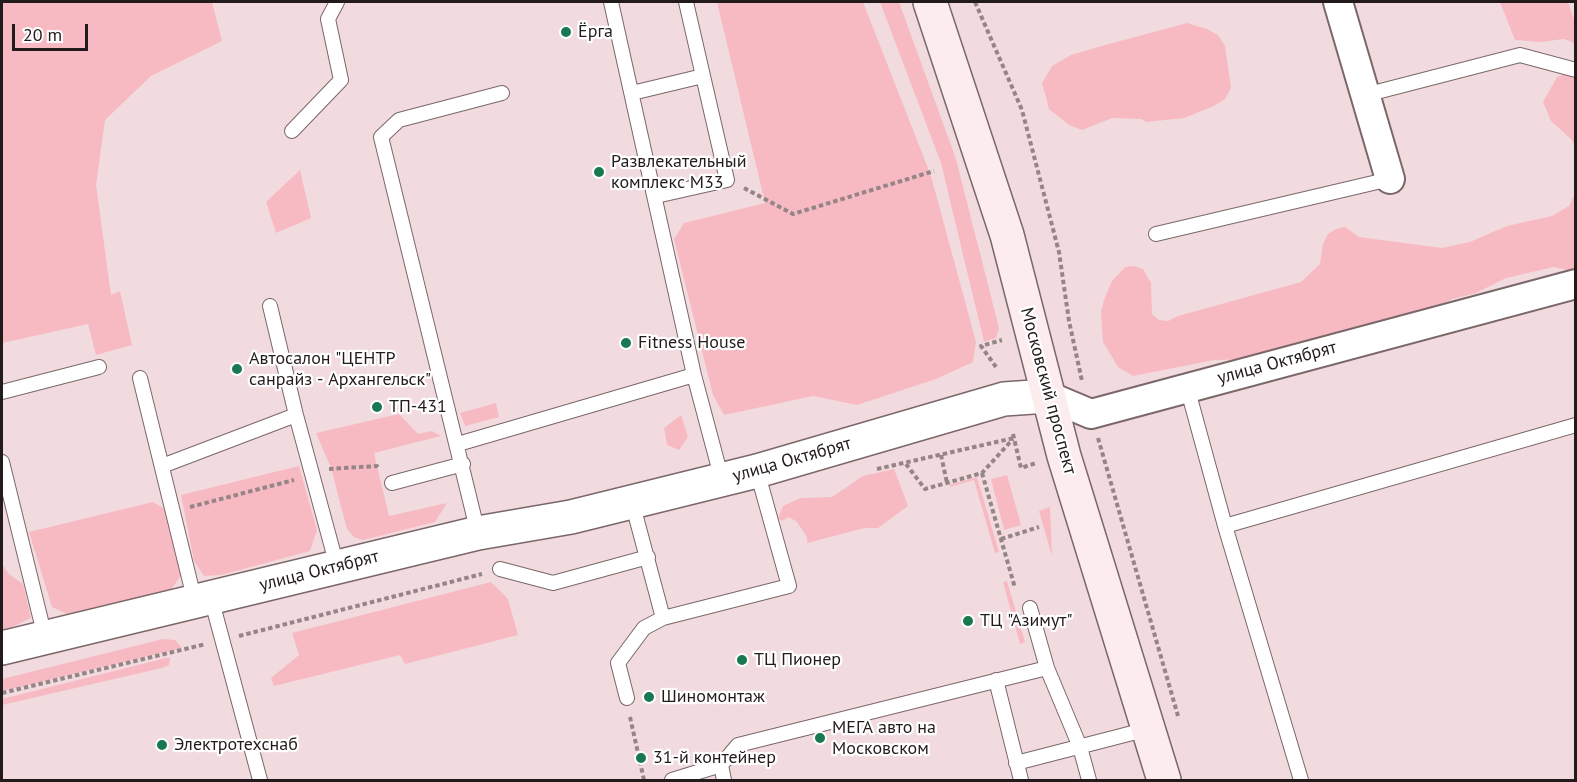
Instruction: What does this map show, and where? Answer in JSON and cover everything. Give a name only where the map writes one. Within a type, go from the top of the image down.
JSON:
[{"type":"main road","name":"Московский проспект","points":[[930,2],[1007,235],[1048,396],[1110,608],[1165,727],[1164,780]]},
{"type":"street","points":[[1338,2],[1390,179]]},
{"type":"street","name":"улица Октябрят","points":[[2,648],[478,533],[571,517],[722,480],[1004,399],[1048,396],[1091,414],[1575,284]]},
{"type":"lane","points":[[292,131],[341,80],[328,19],[336,2]]},
{"type":"lane","points":[[611,2],[694,375],[722,480]]},
{"type":"lane","points":[[656,196],[727,180],[686,2]]},
{"type":"lane","points":[[1365,95],[1520,55],[1575,70]]},
{"type":"lane","points":[[632,93],[703,76]]},
{"type":"lane","points":[[478,533],[463,464],[381,136],[399,120],[502,93]]},
{"type":"lane","points":[[1156,234],[1390,179]]},
{"type":"lane","points":[[270,306],[296,415],[337,566]]},
{"type":"lane","points":[[2,392],[99,367]]},
{"type":"lane","points":[[458,444],[694,375]]},
{"type":"lane","points":[[140,378],[173,510],[203,600],[223,640],[260,780]]},
{"type":"lane","points":[[1187,387],[1225,526],[1301,780]]},
{"type":"lane","points":[[162,466],[296,415]]},
{"type":"lane","points":[[1225,526],[1575,425]]},
{"type":"lane","points":[[2,462],[45,637]]},
{"type":"lane","points":[[393,483],[463,464]]},
{"type":"lane","points":[[627,698],[618,663],[644,628],[663,618],[789,586],[757,471]]},
{"type":"lane","points":[[632,502],[663,618]]},
{"type":"lane","points":[[500,569],[553,583],[648,557]]},
{"type":"lane","points":[[1030,608],[1047,668],[1080,747],[1089,780]]},
{"type":"lane","points":[[672,780],[721,765],[738,745],[1047,668]]},
{"type":"lane","points":[[996,680],[1021,780]]},
{"type":"lane","points":[[1016,764],[1165,727]]},
{"type":"lane","points":[[721,765],[724,780]]},
{"type":"path","points":[[975,2],[1022,110],[1059,252],[1069,321],[1084,390]]},
{"type":"path","points":[[727,180],[793,214],[934,171]]},
{"type":"path","points":[[1061,324],[1069,321]]},
{"type":"path","points":[[996,368],[981,346],[1002,340]]},
{"type":"path","points":[[1097,433],[1097,446],[1165,727]]},
{"type":"path","points":[[897,466],[1013,436]]},
{"type":"path","points":[[1013,436],[1022,468],[1040,462]]},
{"type":"path","points":[[906,464],[925,489],[982,472],[1013,436]]},
{"type":"path","points":[[941,455],[947,483]]},
{"type":"path","points":[[173,510],[313,476],[331,468],[377,466],[393,483]]},
{"type":"path","points":[[982,472],[1015,588]]},
{"type":"path","points":[[1001,539],[1039,527]]},
{"type":"path","points":[[2,693],[223,640],[500,569]]},
{"type":"path","points":[[627,698],[644,780]]},
{"type":"shaded area","points":[[2,2],[212,2],[222,41],[151,76],[105,120],[96,185],[111,295],[120,291],[132,345],[96,355],[88,324],[2,343]]},
{"type":"shaded area","points":[[717,2],[863,2],[931,176],[976,342],[973,362],[936,379],[857,405],[813,396],[724,415],[713,395],[674,239],[684,223],[765,203]]},
{"type":"shaded area","points":[[880,2],[899,2],[956,159],[999,328],[996,338],[984,342],[941,163]]},
{"type":"shaded area","points":[[1500,2],[1568,2],[1575,22],[1575,47],[1572,42],[1564,39],[1540,42],[1515,40]]},
{"type":"shaded area","points":[[1187,23],[1218,35],[1225,46],[1231,88],[1225,99],[1214,106],[1184,118],[1146,122],[1141,119],[1112,118],[1082,130],[1069,125],[1049,109],[1042,83],[1052,66],[1071,55]]},
{"type":"shaded area","points":[[1575,70],[1575,147],[1572,140],[1551,121],[1543,102],[1557,77]]},
{"type":"shaded area","points":[[300,170],[311,218],[276,233],[266,202]]},
{"type":"shaded area","points":[[1575,194],[1575,269],[1571,271],[1554,267],[1506,278],[1476,293],[1452,299],[1424,314],[1249,359],[1214,360],[1133,376],[1118,367],[1103,342],[1101,312],[1104,300],[1112,281],[1125,267],[1134,266],[1143,269],[1151,283],[1152,314],[1159,320],[1168,321],[1178,316],[1301,282],[1320,264],[1323,244],[1328,234],[1336,229],[1345,227],[1359,237],[1442,248],[1470,242],[1507,226],[1552,216],[1569,206]]},
{"type":"shaded area","points":[[496,403],[499,417],[465,426],[460,413]]},
{"type":"shaded area","points":[[399,414],[418,434],[432,431],[441,436],[374,453],[389,516],[447,503],[435,522],[363,540],[354,537],[347,529],[331,468],[316,433]]},
{"type":"shaded area","points":[[681,415],[688,437],[679,450],[667,445],[664,428]]},
{"type":"shaded area","points":[[299,466],[317,530],[310,551],[221,575],[204,576],[194,561],[181,495]]},
{"type":"shaded area","points":[[894,469],[908,506],[878,528],[865,528],[807,543],[807,537],[797,522],[789,517],[782,521],[778,518],[783,506],[801,498],[832,497],[863,476]]},
{"type":"shaded area","points":[[1007,475],[1021,525],[1004,530],[991,479]]},
{"type":"shaded area","points":[[977,477],[999,552],[995,553],[974,480],[950,487],[949,485]]},
{"type":"shaded area","points":[[153,502],[165,509],[181,575],[171,590],[75,615],[52,607],[29,532]]},
{"type":"shaded area","points":[[1050,507],[1052,556],[1039,511]]},
{"type":"shaded area","points":[[2,564],[9,574],[23,584],[31,618],[2,632]]},
{"type":"shaded area","points":[[1007,581],[1025,642],[1020,644],[1003,582]]},
{"type":"shaded area","points":[[491,582],[508,599],[518,635],[405,664],[400,655],[274,686],[271,678],[299,655],[292,633]]},
{"type":"shaded area","points":[[163,639],[175,640],[182,648],[2,691],[2,679]]},
{"type":"shaded area","points":[[170,658],[169,665],[162,668],[2,705],[2,699]]},
{"type":"place","name":"Ёрга","points":[[566,32]]},
{"type":"place","name":"Развлекательный комплекс М33","points":[[599,172]]},
{"type":"place","name":"Fitness House","points":[[626,343]]},
{"type":"place","name":"Автосалон \"ЦЕНТР санрайз - Архангельск\"","points":[[237,369]]},
{"type":"place","name":"ТП-431","points":[[377,407]]},
{"type":"place","name":"ТЦ \"Азимут\"","points":[[968,621]]},
{"type":"place","name":"ТЦ Пионер","points":[[742,660]]},
{"type":"place","name":"Шиномонтаж","points":[[649,697]]},
{"type":"place","name":"МЕГА авто на Московском","points":[[820,738]]},
{"type":"place","name":"Электротехснаб","points":[[162,745]]},
{"type":"place","name":"31-й контейнер","points":[[641,758]]}]
